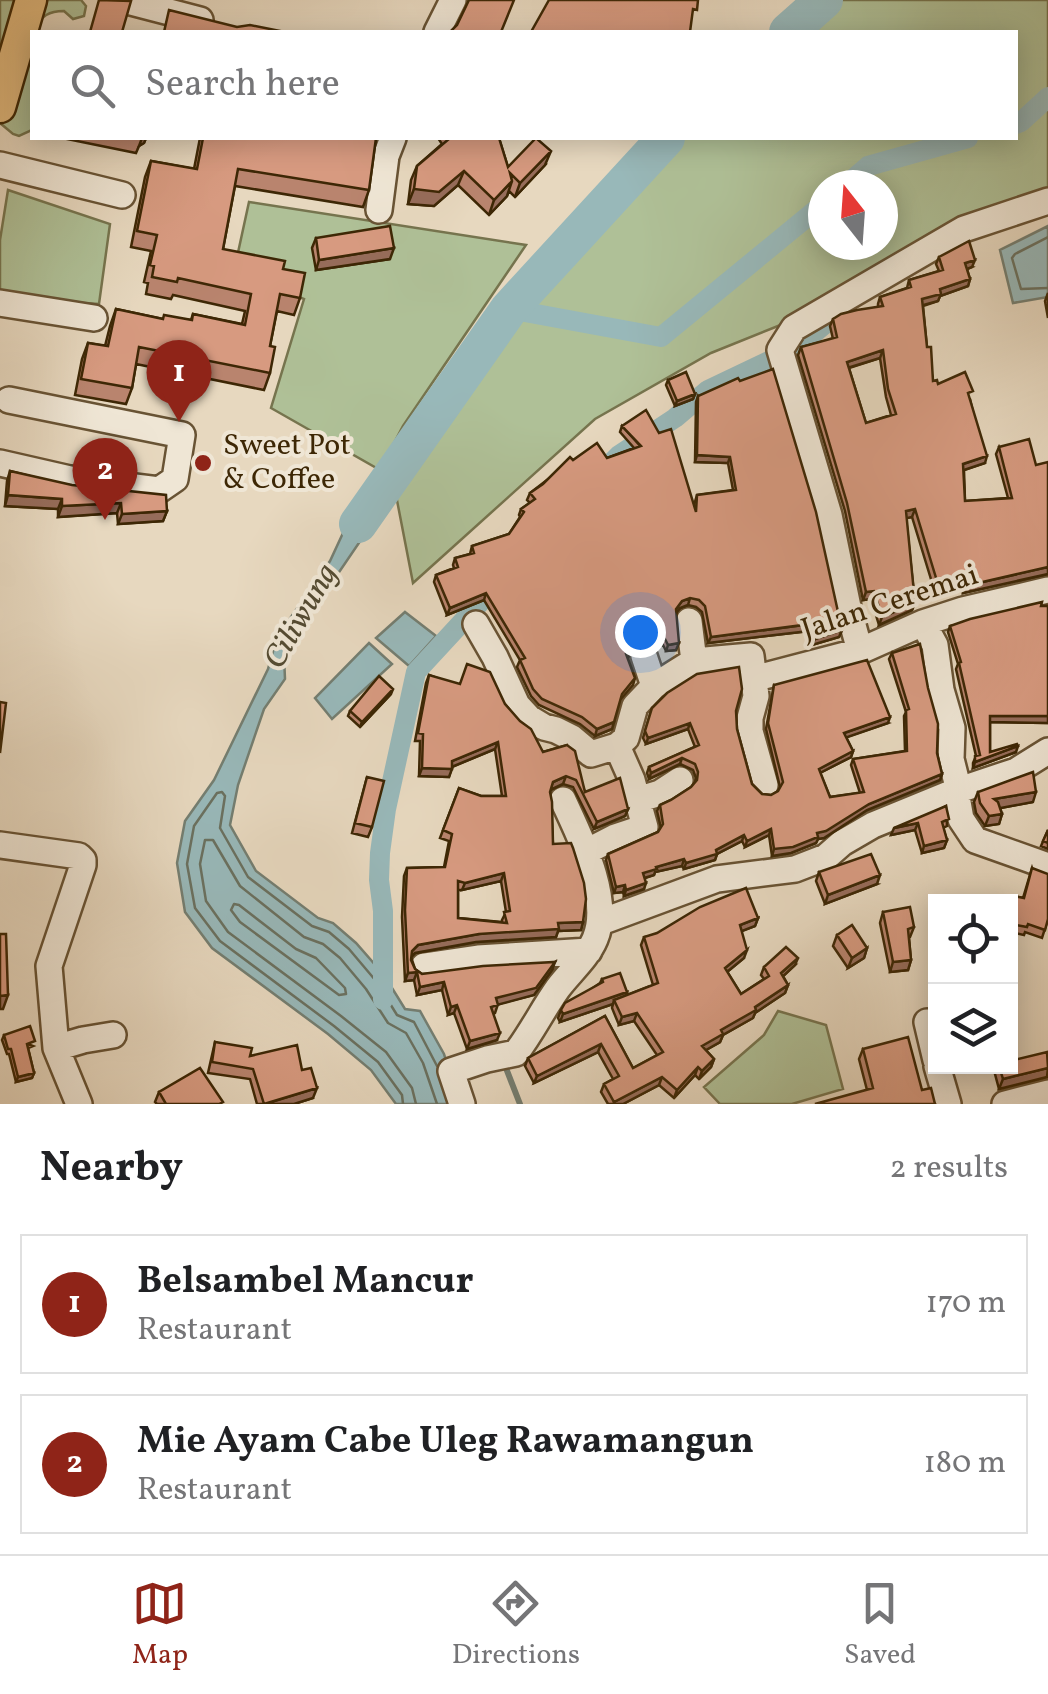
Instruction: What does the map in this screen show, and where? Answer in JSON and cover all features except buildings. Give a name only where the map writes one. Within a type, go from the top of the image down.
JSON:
[{"type":"main road","points":[[0,107],[31,0]]},
{"type":"street","points":[[123,0],[216,24]]},
{"type":"street","points":[[438,30],[454,0]]},
{"type":"street","points":[[380,210],[391,140]]},
{"type":"street","points":[[0,165],[122,196]]},
{"type":"street","points":[[860,651],[829,516],[783,362],[794,328],[964,229],[1048,202]]},
{"type":"street","points":[[0,302],[94,318]]},
{"type":"street","points":[[0,463],[70,479],[159,490],[175,478],[182,434],[9,400]]},
{"type":"street","name":"Jalan Ceremai","points":[[753,679],[860,651],[964,610],[1048,590]]},
{"type":"street","points":[[689,622],[694,661]]},
{"type":"street","points":[[923,623],[935,644],[941,690],[952,728],[951,760],[961,820],[975,840],[1048,866]]},
{"type":"street","points":[[476,624],[517,705],[529,718],[572,738],[587,753],[594,754],[618,746],[626,738],[635,706],[654,686],[694,661],[751,656],[756,696],[750,731],[765,785]]},
{"type":"street","points":[[644,656],[654,686]]},
{"type":"street","points":[[586,852],[645,827],[618,746]]},
{"type":"street","points":[[601,922],[716,879],[795,869],[826,858],[872,825],[1016,771],[1048,751]]},
{"type":"street","points":[[638,800],[680,780]]},
{"type":"street","points":[[462,1104],[452,1071],[516,1053],[556,990],[589,951],[601,922],[586,852],[563,800]]},
{"type":"street","points":[[0,845],[78,856],[83,860],[49,966],[56,1048],[80,1104]]},
{"type":"street","points":[[424,966],[478,958],[589,951]]},
{"type":"street","points":[[927,1022],[928,1027]]},
{"type":"street","points":[[56,1048],[114,1036]]},
{"type":"street","points":[[939,1074],[948,1104]]},
{"type":"street","points":[[1005,1104],[1048,1093]]},
{"type":"green space","points":[[0,0],[81,0],[86,6],[84,16],[73,19],[64,11],[54,12],[30,30],[30,131],[19,136],[0,123]]},
{"type":"green space","points":[[821,0],[1048,0],[1048,192],[783,324],[711,353],[595,419],[413,583],[395,490],[388,480],[509,309],[664,140],[1018,140],[1018,30],[790,30]]},
{"type":"green space","points":[[8,190],[110,224],[99,304],[0,298],[0,240]]},
{"type":"green space","points":[[249,202],[526,245],[403,426],[380,470],[271,408],[304,299],[234,271]]},
{"type":"green space","points":[[778,1011],[826,1025],[843,1089],[792,1104],[720,1104],[704,1087],[764,1035]]},
{"type":"water","points":[[1048,226],[1048,297],[1013,303],[1000,250]]},
{"type":"water","points":[[380,470],[395,490],[333,581],[296,627],[284,656],[285,679],[264,709],[238,785],[230,825],[256,871],[318,918],[333,923],[384,975],[405,1009],[420,1011],[444,1054],[460,1104],[396,1104],[371,1070],[212,948],[185,912],[177,863],[185,821],[214,780],[268,669],[277,637],[330,561],[349,520]]},
{"type":"water","points":[[405,612],[436,636],[409,666],[376,638]]},
{"type":"water","points":[[369,643],[392,664],[332,719],[315,698]]},
{"type":"waterway","name":"Ciliwung","points":[[790,30],[824,0]]},
{"type":"waterway","points":[[1018,123],[1048,97]]},
{"type":"waterway","name":"Ciliwung","points":[[358,524],[509,309],[664,140]]},
{"type":"waterway","points":[[863,170],[961,140]]},
{"type":"waterway","points":[[509,309],[661,337],[808,216]]},
{"type":"waterway","points":[[605,469],[708,390],[796,348],[837,314]]},
{"type":"waterway","points":[[383,1000],[380,853],[416,672],[500,581]]},
{"type":"waterway","points":[[504,1063],[520,1104]]},
{"type":"place","name":"Belsambel Mancur","points":[[179,422]]},
{"type":"place","name":"Sweet Pot & Coffee","points":[[203,463]]},
{"type":"place","name":"Mie Ayam Cabe Uleg Rawamangun","points":[[105,520]]}]
